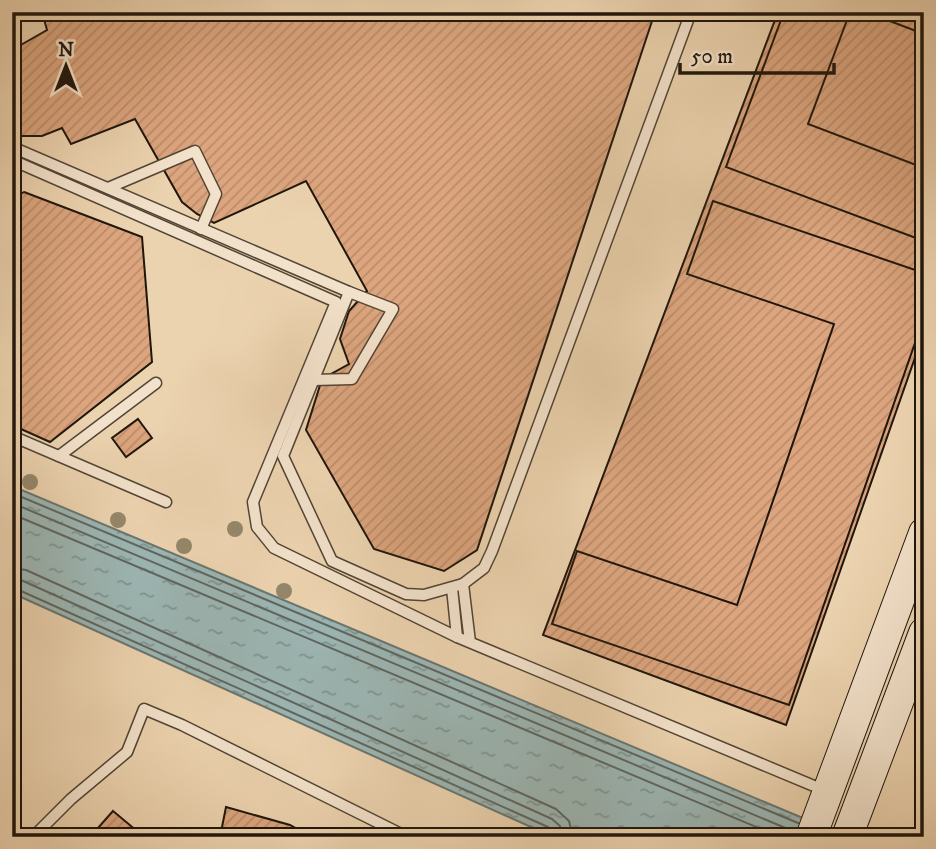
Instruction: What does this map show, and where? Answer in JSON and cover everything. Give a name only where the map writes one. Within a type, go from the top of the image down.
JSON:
[{"type":"street","points":[[820,813],[924,533]]},
{"type":"street","points":[[850,830],[924,634]]},
{"type":"lane","points":[[349,292],[283,456],[331,561],[406,594],[424,596],[457,586],[484,568],[492,551],[690,13]]},
{"type":"lane","points":[[12,147],[393,310],[352,379],[313,380]]},
{"type":"lane","points":[[108,188],[195,151],[216,194],[201,229]]},
{"type":"lane","points":[[12,160],[336,302],[253,502],[257,527],[274,548],[457,637],[503,655],[820,813]]},
{"type":"lane","points":[[59,456],[156,383]]},
{"type":"lane","points":[[12,436],[166,502]]},
{"type":"lane","points":[[457,586],[457,637]]},
{"type":"lane","points":[[457,586],[470,642]]},
{"type":"lane","points":[[33,837],[71,799],[127,752],[144,709],[182,724],[407,837]]},
{"type":"water","points":[[12,486],[848,837],[553,837],[12,593]]},
{"type":"building","points":[[42,12],[655,12],[477,550],[444,571],[374,549],[306,430],[322,379],[349,364],[340,339],[349,311],[367,291],[306,181],[214,223],[182,202],[135,119],[71,144],[62,128],[42,136],[21,136],[12,130],[12,50],[47,30]]},
{"type":"building","points":[[778,12],[924,12],[924,332],[786,725],[543,635]]},
{"type":"building","points":[[784,12],[850,12],[808,124],[924,168],[924,241],[726,167]]},
{"type":"building","points":[[866,12],[924,12],[924,34]]},
{"type":"building","points":[[24,192],[142,237],[152,362],[50,442],[12,425],[12,199]]},
{"type":"building","points":[[713,201],[924,273],[924,317],[789,705],[552,624],[577,551],[737,605],[834,324],[687,274]]},
{"type":"building","points":[[138,419],[152,438],[126,457],[112,438]]},
{"type":"building","points":[[226,807],[290,825],[311,837],[220,837]]},
{"type":"building","points":[[113,811],[143,836],[90,837]]}]
